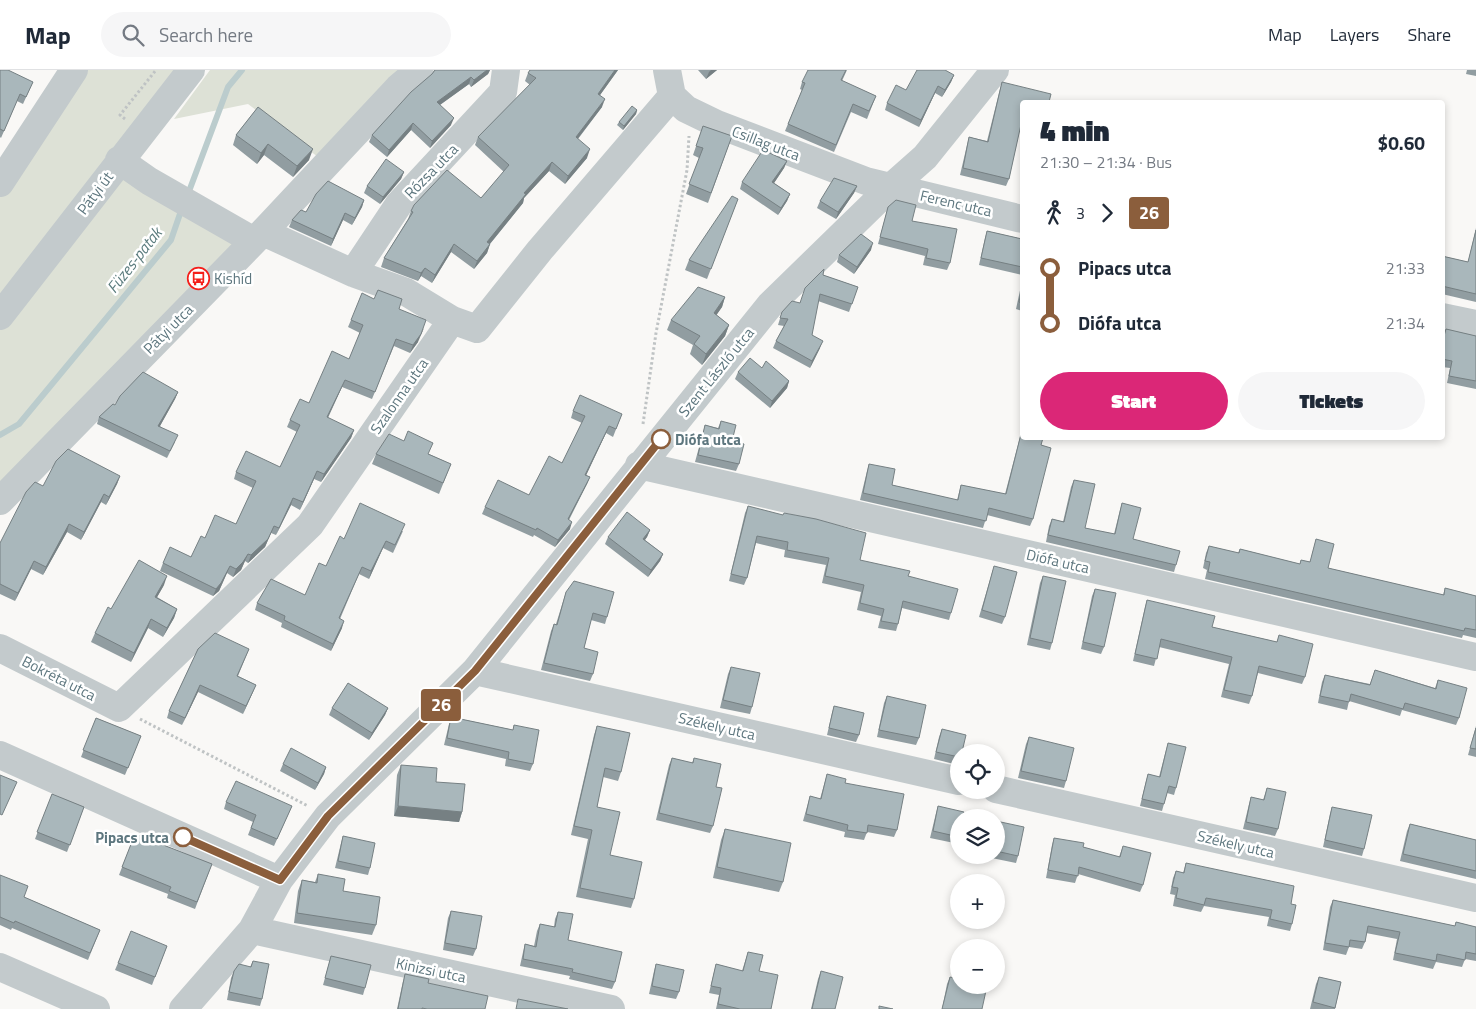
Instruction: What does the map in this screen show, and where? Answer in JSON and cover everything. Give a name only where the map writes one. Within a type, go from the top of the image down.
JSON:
[{"type":"street","points":[[0,183],[74,70]]},
{"type":"street","name":"Pátyi út","points":[[0,316],[119,160],[191,70]]},
{"type":"street","name":"Pátyi utca","points":[[0,501],[258,236],[398,88],[418,70]]},
{"type":"street","name":"Rózsa utca","points":[[353,273],[399,204],[503,92],[506,70]]},
{"type":"street","name":"Szent László utca","points":[[183,1009],[252,930],[280,880],[328,816],[475,671],[639,465],[770,305],[890,188],[925,157],[995,70]]},
{"type":"street","points":[[119,160],[149,181],[202,210],[258,236],[406,292],[452,320],[477,329],[540,250],[675,92]]},
{"type":"street","name":"Csillag utca","points":[[675,92],[718,124],[838,171],[890,188]]},
{"type":"street","name":"Ferenc utca","points":[[890,188],[1020,219]]},
{"type":"street","points":[[1445,318],[1476,324]]},
{"type":"street","name":"Szalonna utca","points":[[119,708],[310,525],[452,320]]},
{"type":"street","name":"Diófa utca","points":[[639,465],[1476,657]]},
{"type":"street","name":"Bokréta utca","points":[[0,648],[119,708]]},
{"type":"street","name":"Székely utca","points":[[475,671],[950,779]]},
{"type":"street","points":[[0,756],[280,880]]},
{"type":"street","name":"Székely utca","points":[[1005,791],[1476,898]]},
{"type":"street","name":"Kinizsi utca","points":[[252,930],[610,1009]]},
{"type":"street","points":[[0,967],[96,1009]]},
{"type":"path","points":[[642,431],[656,333],[687,170],[690,131],[675,92]]},
{"type":"path","points":[[119,708],[328,816]]},
{"type":"shaded area","points":[[74,70],[191,70],[119,160],[254,241],[0,501],[0,183]]},
{"type":"shaded area","points":[[210,70],[406,70],[318,157],[248,104],[174,119]]},
{"type":"building","points":[[0,70],[8,70],[33,82],[26,97],[20,94],[4,131],[0,129]]},
{"type":"building","points":[[435,70],[487,70],[474,80],[471,77],[437,102],[454,118],[432,141],[413,123],[389,150],[372,135],[411,92]]},
{"type":"building","points":[[530,70],[615,70],[598,94],[605,99],[576,137],[590,149],[568,176],[552,162],[524,193],[526,194],[487,242],[490,244],[477,261],[454,244],[435,275],[425,268],[421,273],[384,258],[413,212],[411,211],[414,205],[447,170],[481,198],[509,165],[478,137],[536,78],[528,73]]},
{"type":"building","points":[[808,70],[846,70],[841,80],[876,96],[869,111],[853,104],[836,145],[788,124],[805,83],[802,82]]},
{"type":"building","points":[[917,70],[945,70],[954,75],[945,90],[938,86],[921,120],[887,103],[896,85],[906,90]]},
{"type":"building","points":[[1002,82],[1051,94],[1050,100],[1020,100],[1020,129],[1009,179],[963,168],[969,137],[988,142]]},
{"type":"building","points":[[632,106],[637,110],[624,126],[619,122]]},
{"type":"building","points":[[258,107],[313,149],[297,166],[268,144],[261,153],[236,135]]},
{"type":"building","points":[[703,126],[732,136],[711,193],[689,184],[703,148],[696,146]]},
{"type":"building","points":[[763,150],[787,161],[772,182],[790,194],[781,208],[742,182]]},
{"type":"building","points":[[386,159],[404,172],[383,197],[367,186]]},
{"type":"building","points":[[834,178],[857,186],[838,212],[820,201]]},
{"type":"building","points":[[328,181],[364,200],[355,218],[345,213],[333,239],[292,220],[301,210],[306,212],[316,194]]},
{"type":"building","points":[[732,196],[738,199],[711,269],[689,260]]},
{"type":"building","points":[[896,200],[916,205],[912,221],[957,229],[950,263],[926,258],[928,249],[880,237],[888,207]]},
{"type":"building","points":[[1476,230],[1476,294],[1445,287],[1445,257],[1468,262]]},
{"type":"building","points":[[987,231],[1020,239],[1020,267],[981,258]]},
{"type":"building","points":[[861,234],[873,243],[857,267],[839,255]]},
{"type":"building","points":[[824,269],[823,275],[858,287],[852,304],[820,294],[812,335],[823,341],[812,361],[776,341],[788,319],[780,318],[782,312],[792,301],[800,303],[805,288]]},
{"type":"building","points":[[698,287],[725,297],[714,313],[729,325],[706,354],[694,344],[700,336],[671,320]]},
{"type":"building","points":[[378,290],[402,299],[399,309],[426,320],[421,334],[413,345],[396,339],[375,392],[345,380],[327,417],[354,430],[324,474],[317,471],[303,502],[293,498],[279,528],[274,526],[268,539],[251,555],[248,554],[236,569],[230,566],[216,589],[163,563],[170,547],[191,557],[201,536],[205,538],[215,515],[236,524],[256,481],[236,472],[246,451],[280,467],[300,425],[290,420],[300,399],[309,403],[332,351],[349,359],[363,325],[351,320],[362,293],[374,299]]},
{"type":"building","points":[[1446,329],[1476,336],[1476,381],[1449,376],[1452,361],[1445,360]]},
{"type":"building","points":[[750,358],[762,368],[766,361],[789,381],[772,401],[738,372]]},
{"type":"building","points":[[143,372],[178,392],[158,426],[178,435],[170,451],[99,417],[113,404],[115,405],[120,396]]},
{"type":"building","points":[[580,395],[622,414],[616,429],[609,426],[585,475],[590,477],[568,519],[572,522],[558,540],[537,528],[536,530],[485,507],[498,480],[529,495],[549,456],[562,463],[585,416],[573,411]]},
{"type":"building","points":[[721,421],[736,425],[732,441],[744,444],[739,464],[698,455],[705,425],[719,429]]},
{"type":"building","points":[[408,431],[433,443],[428,454],[451,464],[443,483],[376,454],[389,434],[404,441]]},
{"type":"building","points":[[1020,438],[1020,440],[1042,440],[1041,445],[1051,448],[1033,519],[989,508],[986,521],[863,493],[869,464],[895,469],[892,485],[958,500],[961,485],[1006,494]]},
{"type":"building","points":[[68,449],[120,476],[109,497],[104,494],[84,532],[69,524],[46,567],[34,561],[18,593],[0,584],[0,543],[26,492],[35,482],[43,486],[56,461]]},
{"type":"building","points":[[1074,480],[1095,484],[1085,528],[1115,534],[1122,503],[1141,508],[1133,539],[1180,551],[1176,565],[1048,535],[1052,519],[1064,522]]},
{"type":"building","points":[[360,503],[405,524],[395,545],[386,541],[371,571],[362,567],[339,618],[344,621],[333,644],[284,620],[285,616],[257,603],[271,579],[305,595],[319,563],[326,566],[340,536],[344,539]]},
{"type":"building","points":[[748,506],[783,515],[784,513],[816,519],[866,533],[860,560],[910,571],[908,576],[958,589],[951,613],[903,601],[898,624],[881,621],[884,609],[860,603],[864,585],[825,576],[829,558],[787,550],[788,542],[757,536],[747,578],[731,574]]},
{"type":"building","points":[[627,512],[650,530],[643,539],[663,554],[651,570],[608,537]]},
{"type":"building","points":[[1316,539],[1334,544],[1328,568],[1444,595],[1445,588],[1476,596],[1476,630],[1465,628],[1464,631],[1208,572],[1210,562],[1205,561],[1209,546],[1239,553],[1240,549],[1300,564],[1301,560],[1310,562]]},
{"type":"building","points":[[139,560],[167,576],[155,597],[177,609],[167,628],[151,619],[134,653],[95,633],[108,607],[111,609]]},
{"type":"building","points":[[994,566],[1017,572],[1005,617],[982,610]]},
{"type":"building","points":[[1043,576],[1066,581],[1052,643],[1030,638]]},
{"type":"building","points":[[574,581],[614,592],[607,617],[593,613],[584,648],[598,652],[593,674],[544,663],[554,624],[557,625],[566,592]]},
{"type":"building","points":[[1095,589],[1116,593],[1104,647],[1083,642]]},
{"type":"building","points":[[1147,600],[1215,616],[1212,627],[1277,642],[1279,635],[1313,644],[1305,677],[1259,666],[1252,696],[1224,690],[1232,657],[1161,639],[1157,659],[1135,654]]},
{"type":"building","points":[[215,633],[249,649],[237,676],[256,685],[246,706],[200,685],[185,718],[169,711],[198,649]]},
{"type":"building","points":[[731,667],[760,673],[752,707],[723,700]]},
{"type":"building","points":[[1375,670],[1436,689],[1438,680],[1467,688],[1459,718],[1405,703],[1403,709],[1351,694],[1349,702],[1320,696],[1325,675],[1370,685]]},
{"type":"building","points":[[348,683],[388,708],[372,733],[332,708]]},
{"type":"building","points":[[887,696],[926,705],[919,738],[879,730]]},
{"type":"building","points":[[834,706],[864,713],[859,735],[829,728]]},
{"type":"building","points":[[451,717],[513,730],[514,725],[539,730],[533,764],[508,759],[509,752],[447,738]]},
{"type":"building","points":[[96,718],[141,736],[128,768],[83,750]]},
{"type":"building","points":[[597,726],[630,733],[621,772],[605,768],[597,807],[620,812],[610,855],[642,862],[634,899],[580,888],[592,830],[574,826]]},
{"type":"building","points":[[1476,728],[1476,749],[1470,748]]},
{"type":"building","points":[[942,729],[966,735],[964,744],[950,744],[950,755],[936,752]]},
{"type":"building","points":[[1029,737],[1074,748],[1066,781],[1021,771]]},
{"type":"building","points":[[1168,743],[1186,747],[1176,788],[1169,786],[1164,804],[1142,799],[1148,774],[1160,777]]},
{"type":"building","points":[[291,748],[326,767],[318,783],[283,764]]},
{"type":"building","points":[[672,758],[693,763],[694,758],[721,764],[716,787],[722,788],[713,826],[659,813]]},
{"type":"building","points":[[401,765],[437,768],[436,782],[465,784],[462,812],[398,806]]},
{"type":"building","points":[[827,774],[846,779],[845,783],[904,794],[897,830],[868,825],[867,833],[847,830],[848,825],[806,814],[810,796],[821,799]]},
{"type":"building","points":[[0,775],[17,782],[2,815],[0,814]]},
{"type":"building","points":[[236,781],[292,806],[277,839],[251,828],[256,815],[226,802]]},
{"type":"building","points":[[1267,788],[1286,792],[1278,829],[1246,822],[1251,797],[1264,800]]},
{"type":"building","points":[[52,794],[84,807],[70,845],[37,832]]},
{"type":"building","points":[[938,806],[951,809],[950,835],[933,831]]},
{"type":"building","points":[[1332,807],[1372,815],[1364,849],[1325,840]]},
{"type":"building","points":[[1005,823],[1024,827],[1018,856],[1005,853]]},
{"type":"building","points":[[1410,824],[1476,840],[1476,871],[1403,854]]},
{"type":"building","points":[[725,829],[791,843],[783,882],[717,867]]},
{"type":"building","points":[[135,834],[212,864],[197,902],[169,891],[171,887],[122,867]]},
{"type":"building","points":[[343,836],[375,843],[370,868],[338,861]]},
{"type":"building","points":[[1054,838],[1084,843],[1083,847],[1120,857],[1123,846],[1151,853],[1143,885],[1079,867],[1078,876],[1048,870]]},
{"type":"building","points":[[1186,863],[1294,886],[1291,904],[1296,905],[1292,924],[1270,919],[1272,910],[1206,898],[1204,905],[1176,898],[1178,888],[1172,887],[1176,871],[1184,873]]},
{"type":"building","points":[[318,874],[345,879],[343,891],[380,897],[376,925],[297,913],[302,880],[317,883]]},
{"type":"building","points":[[0,875],[28,886],[24,897],[100,930],[90,953],[15,921],[14,923],[0,917]]},
{"type":"building","points":[[1333,900],[1455,926],[1456,922],[1476,927],[1476,954],[1466,952],[1465,960],[1437,954],[1436,961],[1395,953],[1400,932],[1368,926],[1365,942],[1350,940],[1349,947],[1325,943]]},
{"type":"building","points":[[451,911],[482,916],[476,949],[445,943]]},
{"type":"building","points":[[558,912],[573,914],[568,940],[622,952],[615,982],[572,972],[573,969],[523,959],[525,944],[536,947],[540,924],[555,927]]},
{"type":"building","points":[[131,931],[167,946],[155,977],[118,963]]},
{"type":"building","points":[[748,952],[763,955],[759,971],[778,975],[771,1009],[740,1009],[718,1004],[721,988],[711,986],[716,964],[743,971]]},
{"type":"building","points":[[331,956],[371,965],[365,988],[325,978]]},
{"type":"building","points":[[253,961],[269,964],[262,999],[229,992],[234,971],[239,964],[251,967]]},
{"type":"building","points":[[656,964],[684,970],[679,992],[652,986]]},
{"type":"building","points":[[821,971],[843,977],[835,1009],[812,1009]]},
{"type":"building","points":[[405,974],[429,979],[428,983],[488,996],[485,1009],[398,1009]]},
{"type":"building","points":[[950,977],[950,994],[985,994],[982,1009],[942,1009]]},
{"type":"building","points":[[1319,977],[1341,982],[1335,1008],[1313,1002]]},
{"type":"building","points":[[518,999],[568,1009],[516,1009]]},
{"type":"building","points":[[879,1006],[893,1009],[879,1009]]},
{"type":"waterway","name":"Füzes-patak","points":[[188,194],[228,87],[242,70]]},
{"type":"waterway","name":"Füzes-patak","points":[[0,435],[19,424],[171,240],[182,208]]},
{"type":"bus line","name":"26","points":[[183,837],[280,880],[328,816],[475,671],[661,439]]},
{"type":"place","name":"Kishíd","points":[[198,278]]},
{"type":"place","name":"Diófa utca","points":[[661,439]]},
{"type":"place","name":"Pipacs utca","points":[[183,837]]}]
